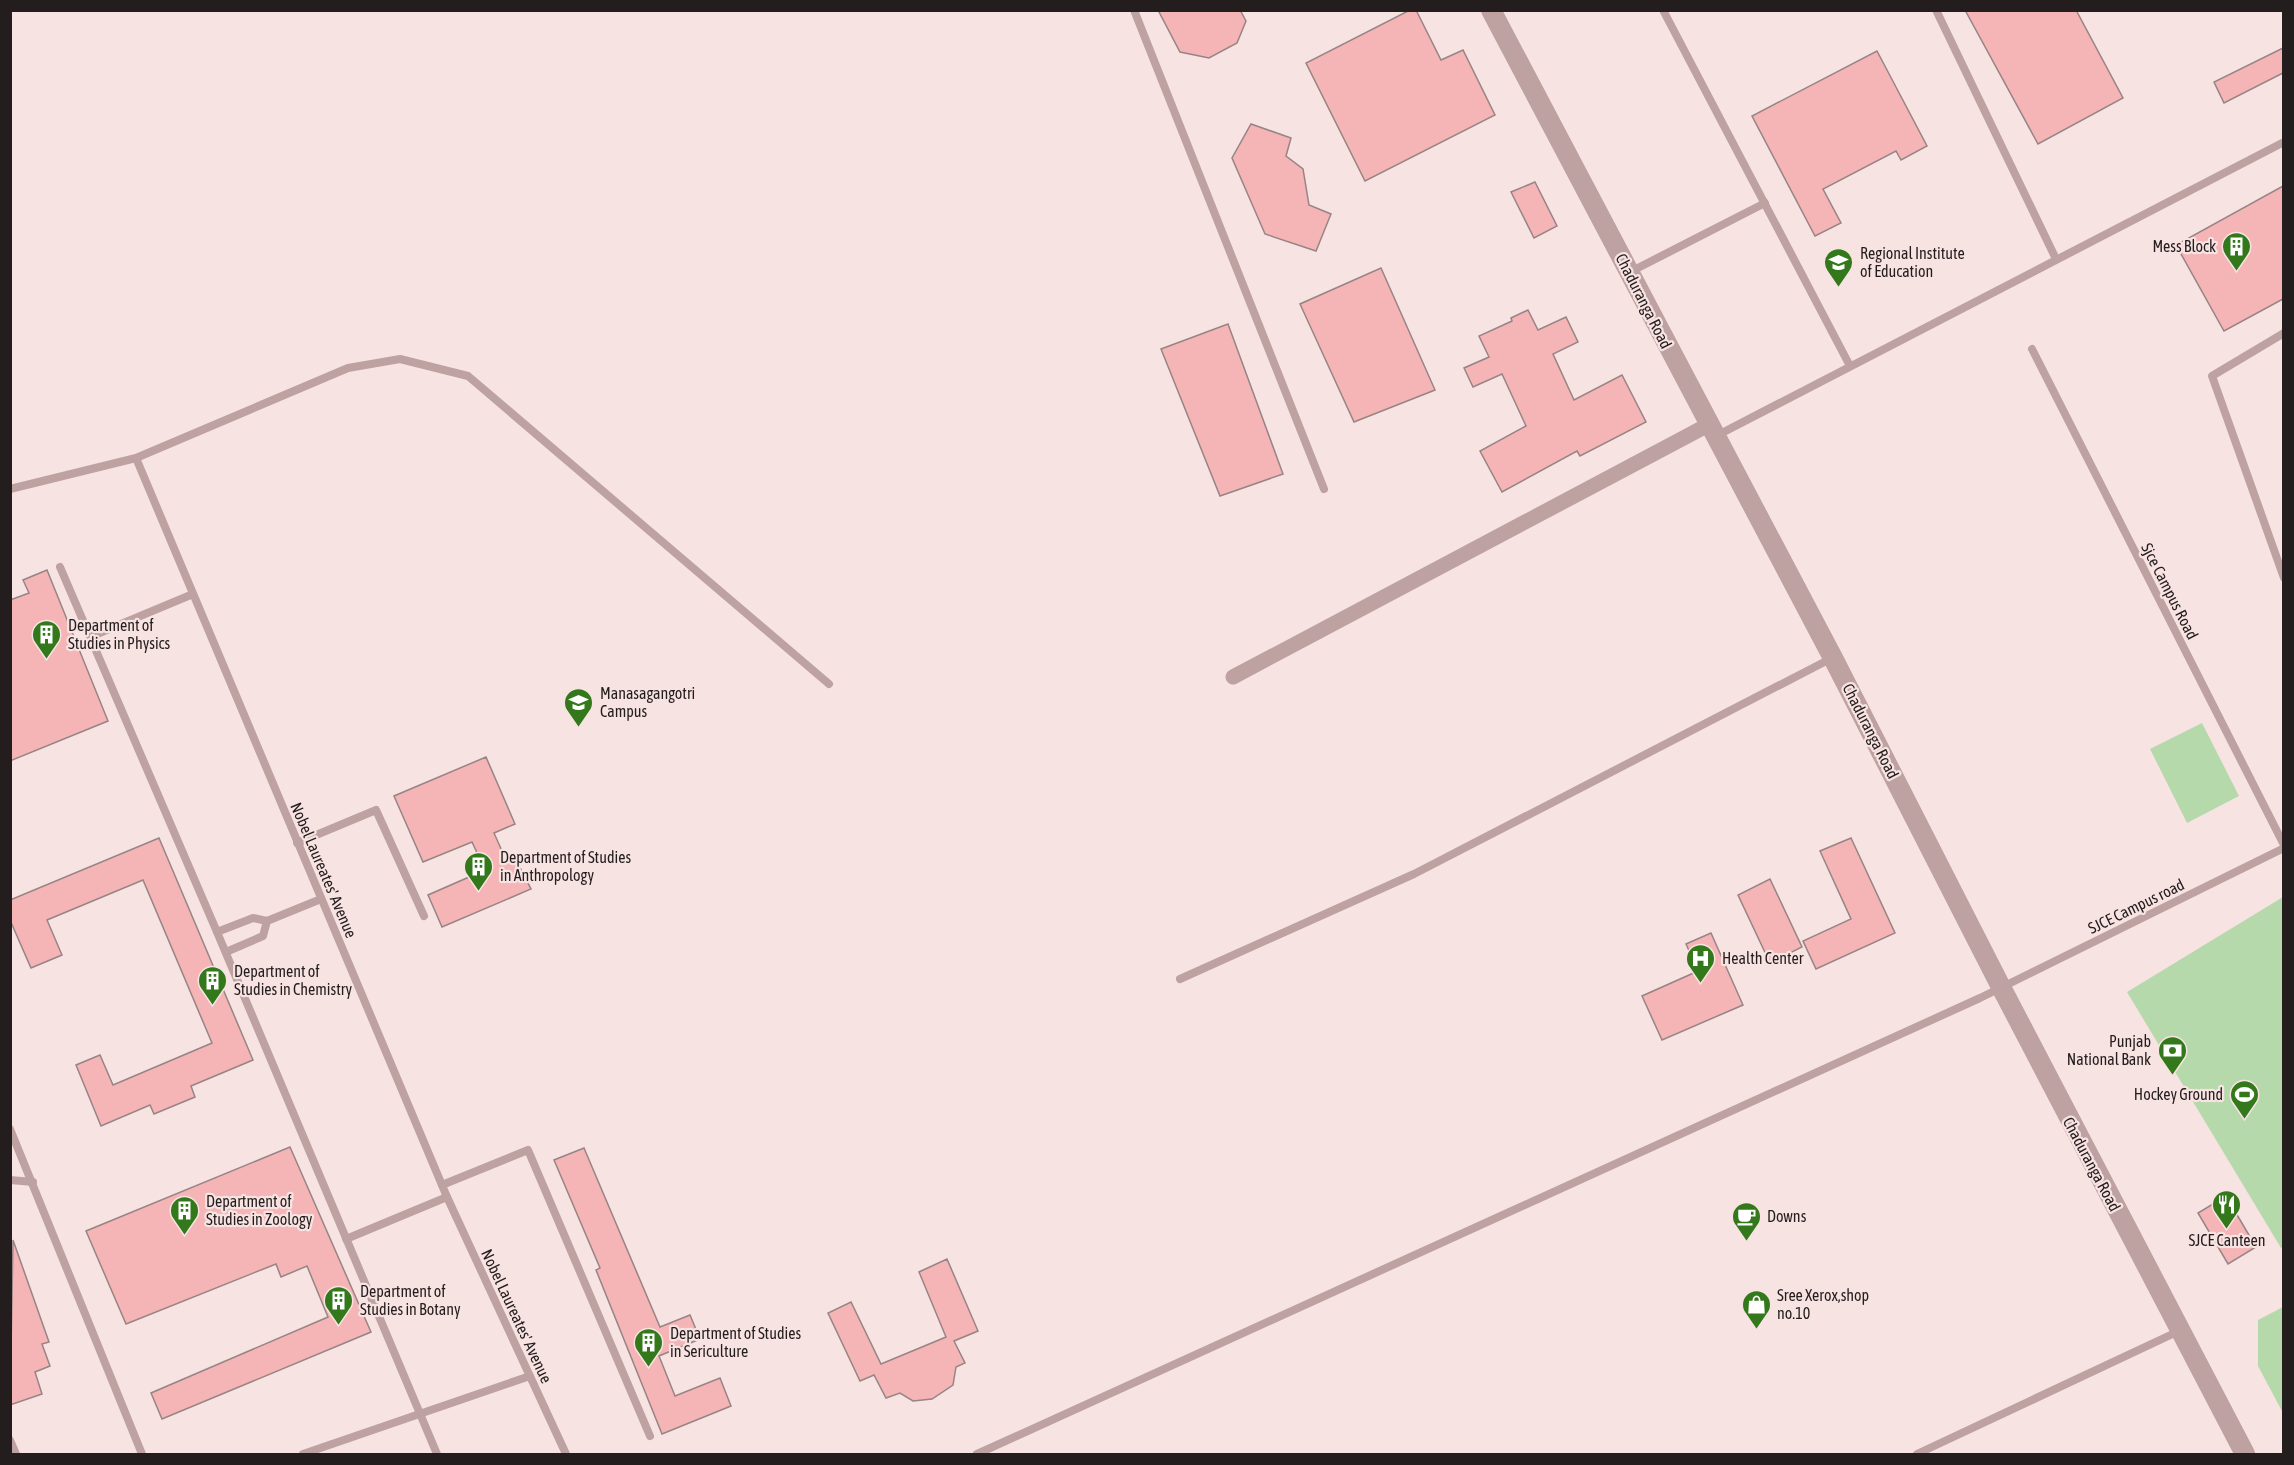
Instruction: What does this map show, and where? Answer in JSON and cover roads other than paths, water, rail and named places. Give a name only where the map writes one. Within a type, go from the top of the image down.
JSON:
[{"type":"street","name":"Chaduranga Road","points":[[1491,10],[1630,272],[1711,431],[1833,658],[2001,987],[2245,1455]]},
{"type":"street","points":[[1233,677],[1711,431]]},
{"type":"lane","points":[[1134,10],[1324,489]]},
{"type":"lane","points":[[1663,10],[1850,366]]},
{"type":"lane","points":[[1936,10],[2056,259]]},
{"type":"lane","points":[[1711,431],[1850,366],[2283,142]]},
{"type":"lane","points":[[1630,272],[1765,203]]},
{"type":"lane","points":[[2283,333],[2212,376],[2283,578]]},
{"type":"lane","name":"Sjce Campus Road","points":[[2032,349],[2283,846]]},
{"type":"lane","points":[[10,489],[136,459],[348,368],[400,359],[468,376],[829,684]]},
{"type":"lane","name":"Nobel Laureates' Avenue","points":[[136,459],[447,1197],[566,1455]]},
{"type":"lane","points":[[60,567],[226,952],[437,1455]]},
{"type":"lane","points":[[90,638],[193,594]]},
{"type":"lane","points":[[1180,979],[1414,874],[1833,658]]},
{"type":"lane","points":[[297,843],[376,810],[424,916]]},
{"type":"lane","name":"SJCE Campus road","points":[[977,1455],[2001,987],[2283,846]]},
{"type":"lane","points":[[217,932],[253,918],[267,921],[321,899]]},
{"type":"lane","points":[[226,952],[263,936],[267,921]]},
{"type":"lane","points":[[10,1129],[142,1455]]},
{"type":"lane","points":[[442,1185],[528,1149],[650,1436]]},
{"type":"lane","points":[[10,1180],[33,1182]]},
{"type":"lane","points":[[346,1239],[447,1197]]},
{"type":"lane","points":[[1917,1455],[2180,1331]]},
{"type":"lane","points":[[303,1455],[530,1376]]},
{"type":"lane","points":[[10,1440],[16,1455]]},
{"type":"place","name":"Mess Block","points":[[2237,272]]},
{"type":"place","name":"Regional Institute of Education","points":[[1839,288]]},
{"type":"place","name":"Department of Studies in Physics","points":[[47,660]]},
{"type":"place","name":"Manasagangotri Campus","points":[[579,728]]},
{"type":"place","name":"Department of Studies in Anthropology","points":[[479,892]]},
{"type":"place","name":"Health Center","points":[[1701,984]]},
{"type":"place","name":"Department of Studies in Chemistry","points":[[213,1006]]},
{"type":"place","name":"Punjab National Bank","points":[[2172,1076]]},
{"type":"place","name":"Hockey Ground","points":[[2244,1120]]},
{"type":"place","name":"SJCE Canteen","points":[[2227,1230]]},
{"type":"place","name":"Department of Studies in Zoology","points":[[185,1236]]},
{"type":"place","name":"Downs","points":[[1746,1242]]},
{"type":"place","name":"Department of Studies in Botany","points":[[339,1326]]},
{"type":"place","name":"Sree Xerox,shop no.10","points":[[1756,1330]]},
{"type":"place","name":"Department of Studies in Sericulture","points":[[649,1368]]}]
